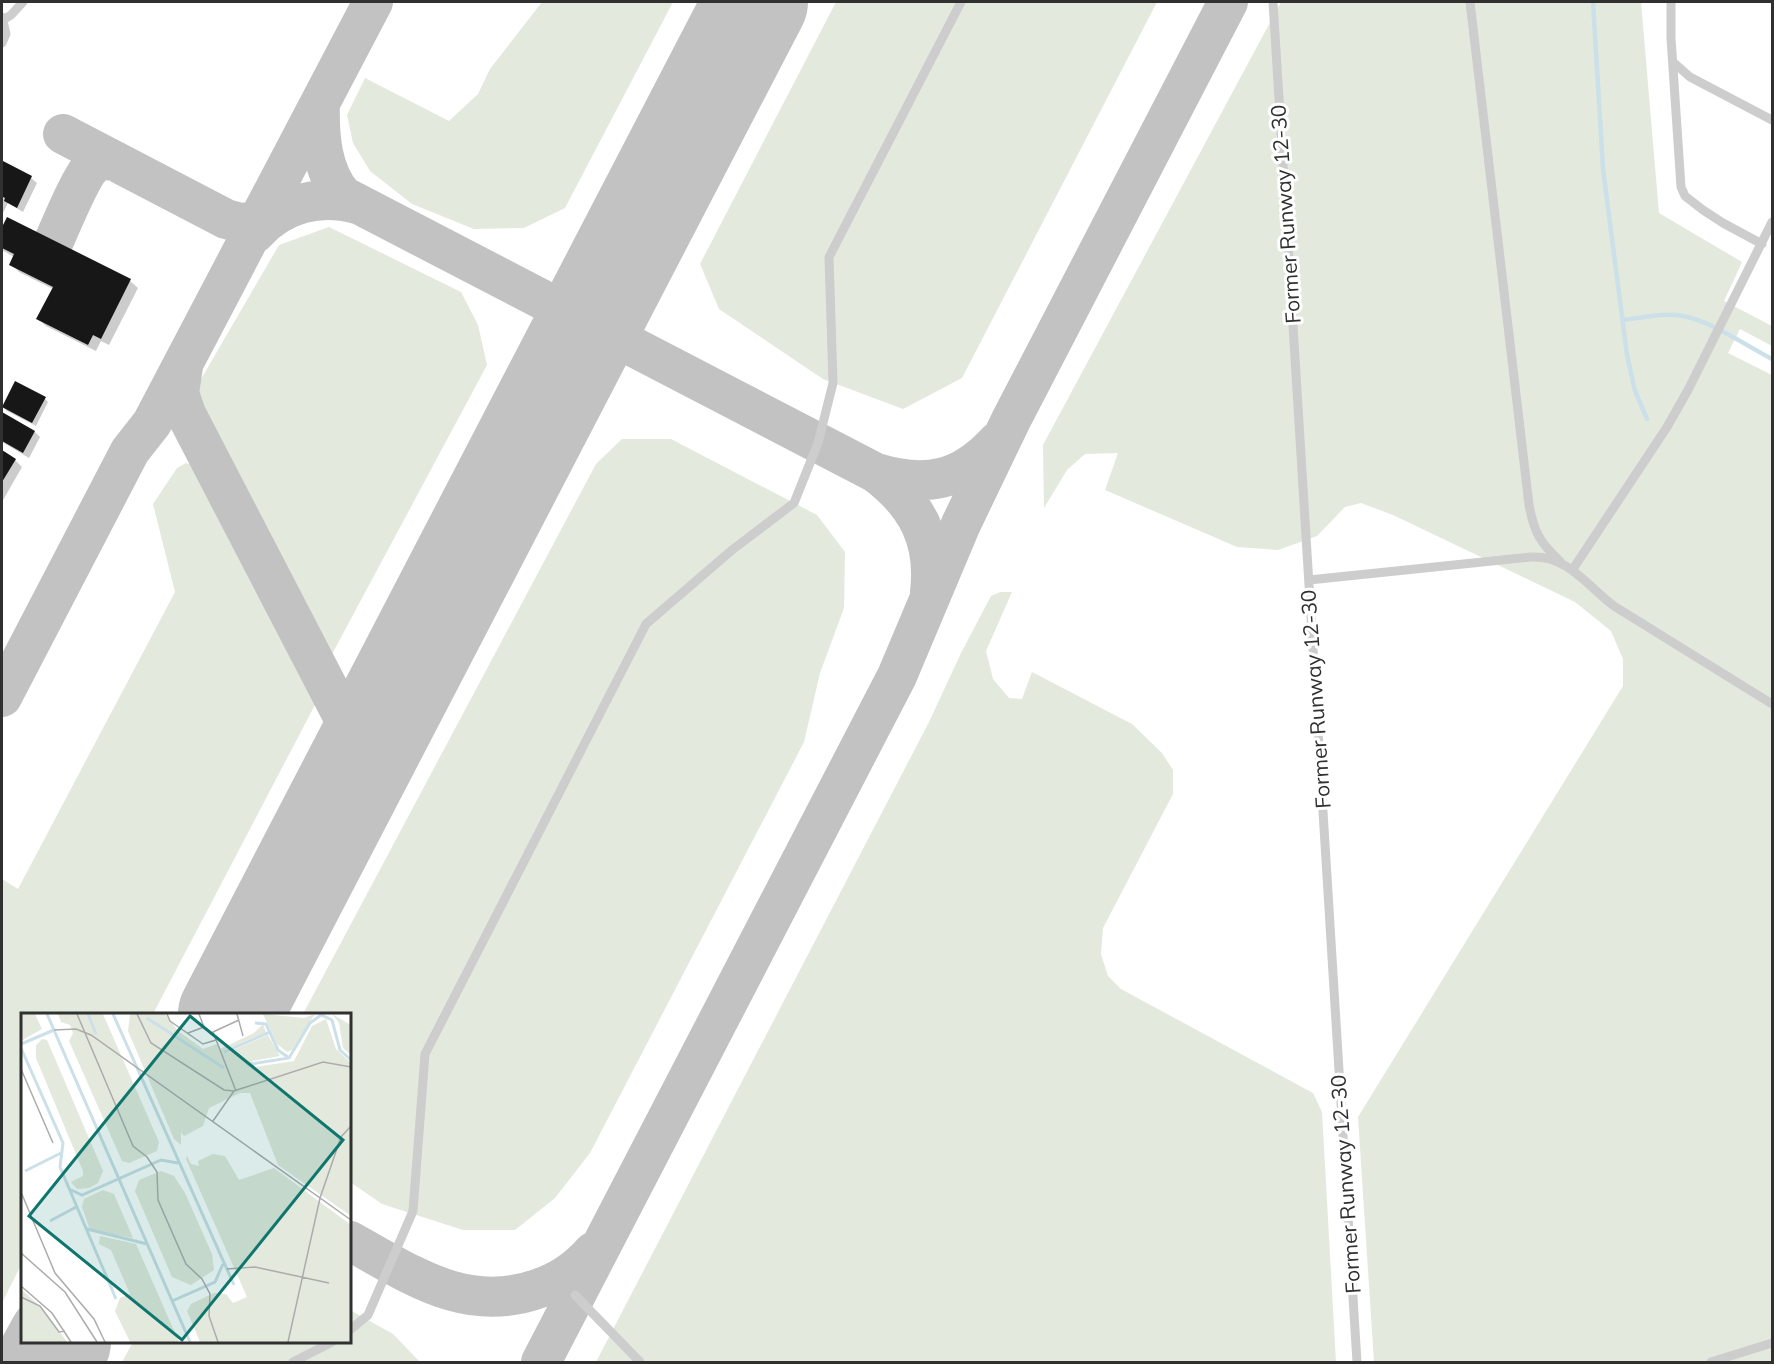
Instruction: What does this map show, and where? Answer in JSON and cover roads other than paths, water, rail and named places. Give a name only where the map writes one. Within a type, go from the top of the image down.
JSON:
[{"type":"lane","points":[[2,43],[6,34],[2,18],[11,15],[23,2]]},
{"type":"lane","points":[[351,1328],[368,1315],[413,1211],[425,1054],[646,624],[732,550],[794,503],[818,443],[832,383],[829,257],[961,2]]},
{"type":"lane","name":"Former Runway 12-30","points":[[1273,2],[1357,1362]]},
{"type":"lane","points":[[1470,2],[1529,505],[1532,522],[1538,536],[1545,548],[1573,569],[1598,594],[1614,606],[1773,704]]},
{"type":"lane","points":[[1671,2],[1681,187],[1685,196],[1723,223],[1762,243]]},
{"type":"lane","points":[[1673,62],[1690,77],[1773,120]]},
{"type":"lane","points":[[1573,569],[1667,428],[1773,222]]},
{"type":"lane","points":[[1309,580],[1531,556],[1560,561]]},
{"type":"lane","points":[[576,1295],[640,1362]]},
{"type":"lane","points":[[1711,1362],[1773,1342]]},
{"type":"lane","points":[[293,1362],[328,1343]]},
{"type":"waterway","points":[[1593,2],[1603,169],[1627,355],[1635,391],[1647,419]]},
{"type":"waterway","points":[[1622,320],[1668,315],[1683,316],[1717,328],[1772,359]]}]
